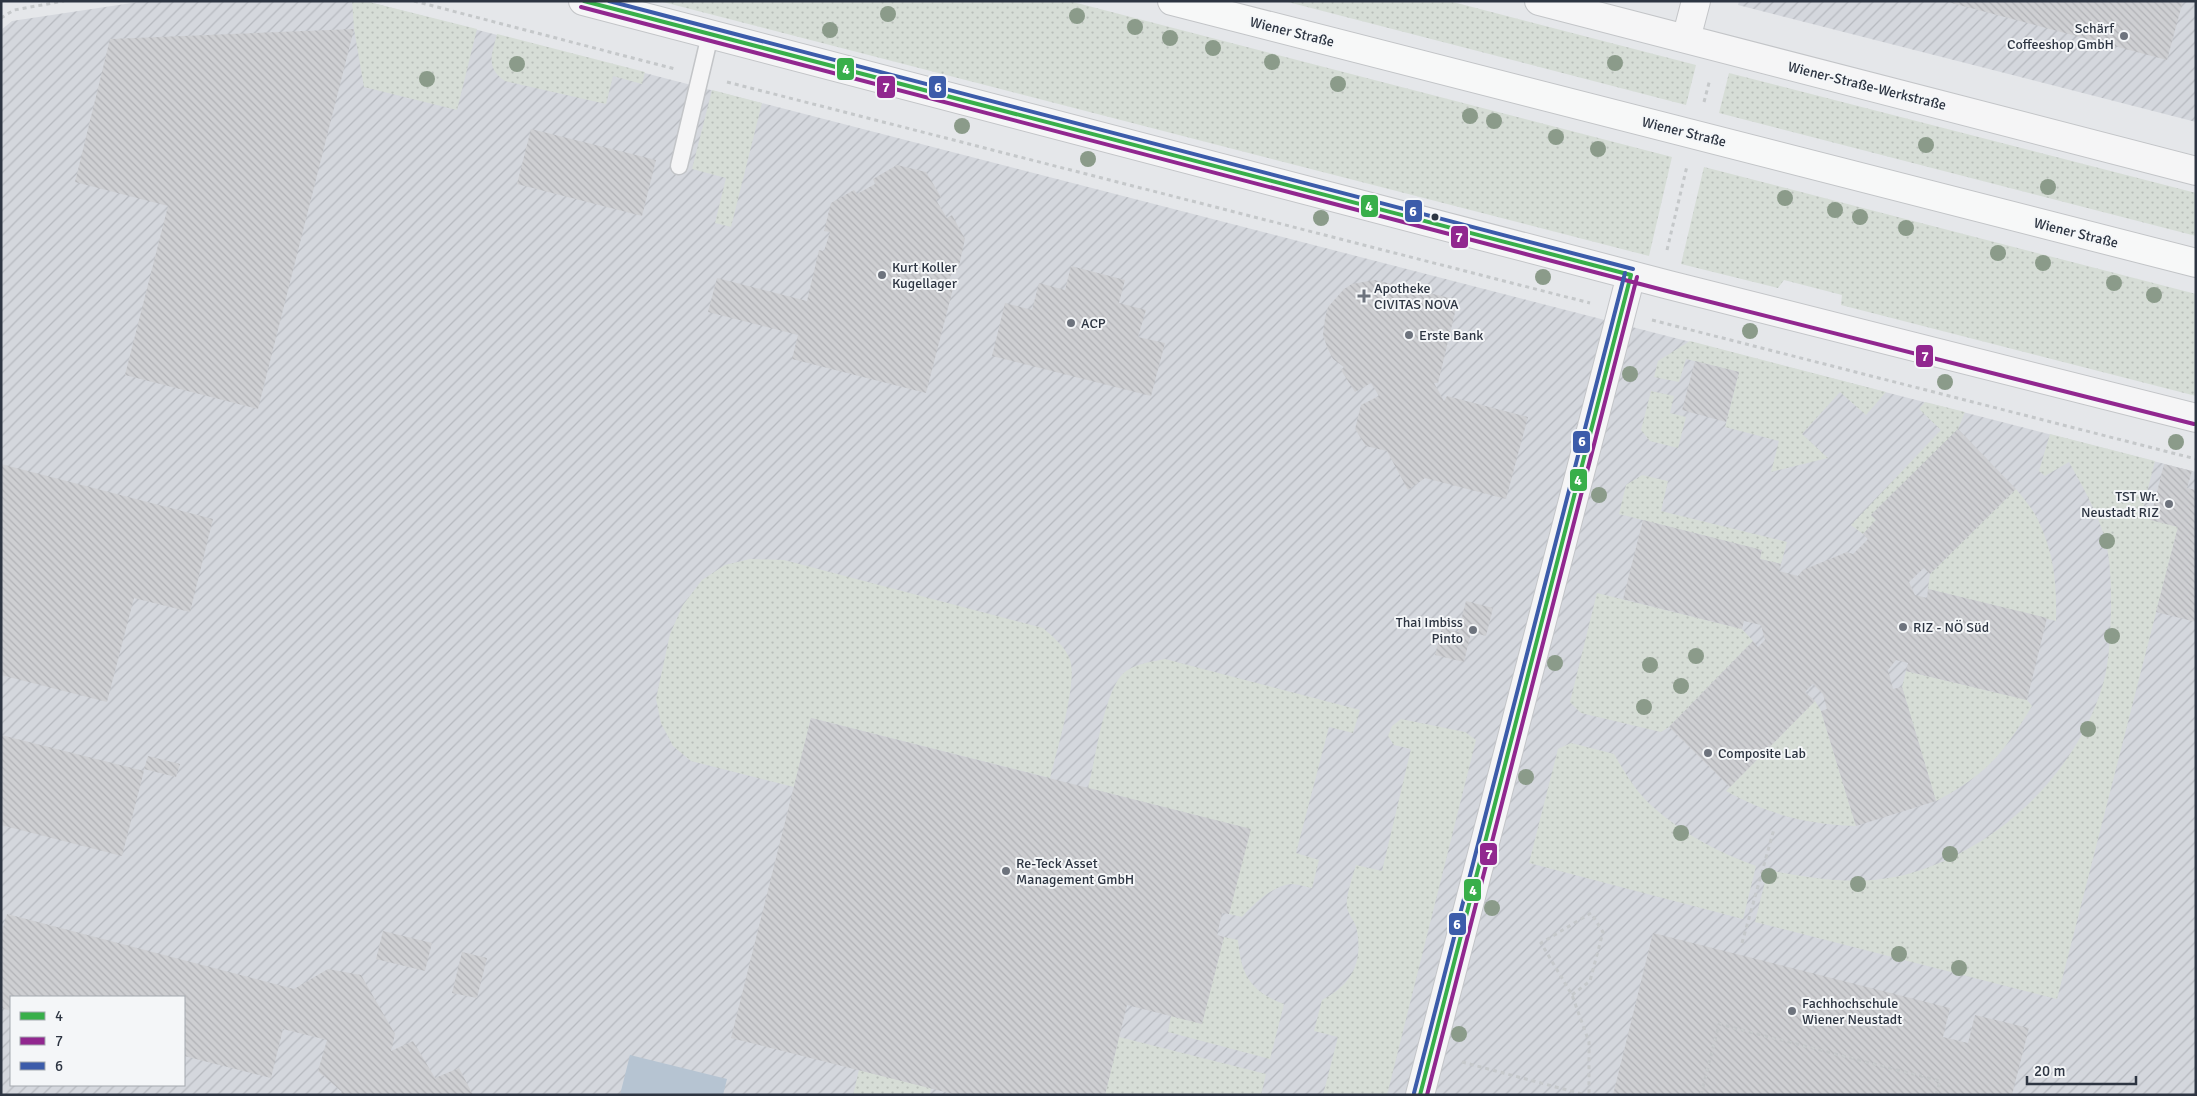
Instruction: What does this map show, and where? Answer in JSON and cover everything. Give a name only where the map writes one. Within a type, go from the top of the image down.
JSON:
[{"type":"main road","name":"Wiener Straße","points":[[1172,1],[2196,263]]},
{"type":"street","points":[[582,1],[1630,274],[2196,418]]},
{"type":"street","name":"Wiener-Straße-Werkstraße","points":[[1539,1],[2196,171]]},
{"type":"street","points":[[1686,39],[1696,1]]},
{"type":"street","points":[[1420,1095],[1630,274]]},
{"type":"lane","points":[[679,166],[710,35]]},
{"type":"path","points":[[1,18],[14,10],[64,1]]},
{"type":"path","points":[[414,1],[2196,459]]},
{"type":"path","points":[[1742,943],[1774,829]]},
{"type":"path","points":[[1430,1054],[1587,1095],[1590,1042],[1572,995],[1541,943],[1591,913],[1603,932],[1590,980],[1572,995]]},
{"type":"path","points":[[1702,1095],[1719,1024],[1940,1081],[1936,1095]]},
{"type":"shaded area","points":[[145,1],[365,1],[2196,472],[2196,1095],[1,1095],[1,30],[12,21]]},
{"type":"shaded area","points":[[352,1],[365,1],[477,29],[457,110],[364,87],[354,29]]},
{"type":"shaded area","points":[[659,1],[1069,1],[1672,157],[1649,256]]},
{"type":"shaded area","points":[[1284,1],[1449,1],[1696,65],[1686,105]]},
{"type":"shaded area","points":[[1739,1],[2196,1],[2196,122],[1738,5]]},
{"type":"shaded area","points":[[497,34],[645,72],[642,84],[613,76],[606,104],[505,81],[492,66],[492,54]]},
{"type":"shaded area","points":[[1729,73],[2196,193],[2196,236],[1719,113]]},
{"type":"shaded area","points":[[712,90],[762,103],[731,227],[715,223],[726,178],[692,169]]},
{"type":"shaded area","points":[[1704,167],[2196,294],[2196,396],[1841,305],[1842,295],[1784,280],[1778,288],[1681,264]]},
{"type":"shaded area","points":[[1690,341],[1886,392],[1866,415],[1840,392],[1802,434],[1828,458],[1771,472],[1779,441],[1725,427],[1739,372],[1686,359],[1679,382],[1654,377],[1658,361]]},
{"type":"shaded area","points":[[1651,391],[1674,396],[1670,413],[1686,417],[1678,448],[1650,441],[1641,430]]},
{"type":"shaded area","points":[[1925,402],[1965,412],[1958,429],[1871,515],[1876,520],[1863,534],[1851,525],[1941,430],[1919,409]]},
{"type":"shaded area","points":[[2050,434],[2155,461],[2141,516],[2178,527],[2057,999],[1755,922],[1768,870],[1822,879],[1857,881],[1875,880],[1911,873],[1943,861],[1974,845],[2004,825],[2030,802],[2054,776],[2074,747],[2091,717],[2105,675],[2110,627],[2110,570],[2101,526],[2069,462],[2045,476],[2039,471]]},
{"type":"shaded area","points":[[1642,475],[1668,481],[1661,511],[1787,542],[1781,564],[1760,559],[1761,550],[1619,514],[1626,485]]},
{"type":"shaded area","points":[[2016,489],[2036,516],[2048,545],[2055,582],[2056,621],[1928,589],[1930,574]]},
{"type":"shaded area","points":[[750,559],[784,560],[1043,628],[1065,650],[1072,670],[1069,700],[1050,778],[811,718],[794,787],[691,761],[673,746],[661,723],[656,699],[670,634],[683,605],[702,580],[725,565]]},
{"type":"shaded area","points":[[1597,593],[1742,629],[1753,641],[1669,727],[1661,732],[1581,713],[1570,702]]},
{"type":"shaded area","points":[[1165,659],[1360,710],[1353,733],[1329,727],[1296,853],[1319,860],[1312,888],[1294,884],[1285,885],[1264,896],[1242,917],[1229,914],[1250,829],[1088,788],[1105,713],[1115,685],[1121,676],[1130,669],[1142,664]]},
{"type":"shaded area","points":[[1906,671],[2027,700],[2032,706],[2012,737],[1992,762],[1968,782],[1936,801],[1902,687]]},
{"type":"shaded area","points":[[1815,701],[1821,711],[1856,826],[1821,823],[1789,817],[1758,806],[1726,791]]},
{"type":"shaded area","points":[[1401,719],[1465,732],[1476,740],[1387,1095],[1323,1095],[1338,1037],[1314,1031],[1322,1000],[1341,988],[1353,972],[1356,963],[1358,954],[1357,931],[1348,910],[1347,898],[1356,865],[1382,871],[1411,749],[1394,745],[1388,736],[1392,726]]},
{"type":"shaded area","points":[[1571,743],[1614,754],[1636,789],[1664,816],[1701,841],[1728,855],[1756,866],[1743,919],[1529,863],[1558,749]]},
{"type":"shaded area","points":[[1224,937],[1238,940],[1239,952],[1245,972],[1255,987],[1272,999],[1284,1004],[1270,1059],[1168,1032],[1171,1016],[1202,1023]]},
{"type":"shaded area","points":[[1119,1037],[1266,1074],[1261,1095],[1105,1095]]},
{"type":"shaded area","points":[[859,1070],[931,1088],[930,1095],[853,1095]]},
{"type":"water","points":[[630,1055],[727,1079],[723,1095],[620,1095]]},
{"type":"building","name":"Schärf Coffeeshop GmbH","points":[[1944,1],[2183,1],[2167,60]]},
{"type":"building","points":[[354,29],[258,409],[125,375],[168,206],[75,182],[110,39]]},
{"type":"building","points":[[531,129],[656,160],[642,216],[517,184]]},
{"type":"building","name":"Kurt Koller Kugellager","points":[[897,165],[926,172],[941,197],[936,200],[947,218],[952,215],[965,239],[959,266],[953,265],[949,283],[954,285],[926,393],[792,359],[798,335],[708,312],[717,278],[807,301],[819,250],[824,251],[830,232],[824,231],[831,203],[854,190],[857,194],[875,184],[873,179]]},
{"type":"building","name":"ACP","points":[[1071,266],[1125,280],[1119,303],[1146,310],[1138,337],[1165,343],[1151,396],[992,356],[1005,303],[1032,310],[1039,283],[1065,290]]},
{"type":"building","points":[[1375,280],[1458,300],[1438,383],[1434,383],[1444,401],[1447,396],[1528,417],[1506,499],[1425,478],[1408,490],[1387,451],[1366,446],[1355,429],[1361,405],[1379,396],[1371,383],[1355,392],[1341,370],[1344,367],[1333,359],[1327,347],[1323,335],[1325,318],[1328,307],[1344,289],[1352,284]]},
{"type":"building","points":[[1695,361],[1739,372],[1726,422],[1682,410]]},
{"type":"building","name":"RIZ - NÖ Süd","points":[[1958,429],[2016,489],[1930,574],[1924,568],[1909,582],[1915,595],[1927,598],[1928,589],[2047,618],[2027,700],[1906,671],[1908,663],[1896,660],[1888,670],[1893,689],[1902,687],[1936,801],[1856,826],[1821,711],[1827,709],[1823,694],[1813,684],[1805,692],[1815,701],[1730,787],[1669,727],[1753,641],[1758,647],[1765,640],[1761,625],[1744,621],[1742,629],[1623,599],[1643,520],[1762,550],[1760,559],[1781,564],[1779,571],[1798,576],[1803,570],[1847,552],[1853,554],[1868,539],[1863,534],[1876,520],[1871,515]]},
{"type":"building","points":[[1,464],[213,519],[190,612],[134,598],[107,702],[1,675]]},
{"type":"building","points":[[2164,464],[2192,471],[2187,488],[2196,490],[2196,622],[2156,612],[2178,527],[2150,520]]},
{"type":"building","name":"Thai Imbiss Pinto","points":[[1466,601],[1493,608],[1486,636],[1471,632],[1464,662],[1435,655],[1442,628],[1458,632]]},
{"type":"building","name":"Re-Teck Asset Management GmbH","points":[[811,718],[1251,829],[1229,914],[1222,913],[1217,935],[1224,937],[1202,1024],[1127,1005],[1105,1095],[957,1095],[731,1038]]},
{"type":"building","points":[[1,735],[144,771],[122,856],[1,825]]},
{"type":"building","points":[[148,756],[180,764],[176,777],[144,769]]},
{"type":"building","points":[[7,914],[294,989],[328,969],[361,975],[395,1034],[391,1051],[413,1041],[435,1078],[459,1068],[473,1095],[338,1095],[342,1092],[318,1071],[327,1040],[283,1029],[271,1078],[185,1056],[185,996],[10,996],[10,1011],[1,1008],[1,934]]},
{"type":"building","points":[[383,931],[432,943],[425,971],[376,959]]},
{"type":"building","name":"Fachhochschule Wiener Neustadt","points":[[1653,933],[1950,1008],[1943,1037],[1968,1043],[1975,1015],[2029,1028],[2012,1095],[1613,1095]]},
{"type":"building","points":[[462,952],[487,958],[477,998],[452,993]]},
{"type":"transit line","name":"4","points":[[584,1],[1631,275]]},
{"type":"transit line","name":"6","points":[[609,1],[1633,269]]},
{"type":"transit line","name":"7","points":[[581,7],[1667,291],[2194,424]]},
{"type":"transit line","name":"6","points":[[1414,1093],[1625,273]]},
{"type":"transit line","name":"4","points":[[1420,1095],[1631,275]]},
{"type":"transit line","name":"7","points":[[1427,1095],[1637,277]]},
{"type":"place","name":"Schärf Coffeeshop GmbH","points":[[2124,36]]},
{"type":"place","name":"Kurt Koller Kugellager","points":[[882,275]]},
{"type":"place","name":"Apotheke CIVITAS NOVA","points":[[1364,296]]},
{"type":"place","name":"ACP","points":[[1071,323]]},
{"type":"place","name":"Erste Bank","points":[[1409,335]]},
{"type":"place","name":"TST Wr. Neustadt RIZ","points":[[2169,504]]},
{"type":"place","name":"RIZ - NÖ Süd","points":[[1903,627]]},
{"type":"place","name":"Thai Imbiss Pinto","points":[[1473,630]]},
{"type":"place","name":"Composite Lab","points":[[1708,753]]},
{"type":"place","name":"Re-Teck Asset Management GmbH","points":[[1006,871]]},
{"type":"place","name":"Fachhochschule Wiener Neustadt","points":[[1792,1011]]}]
